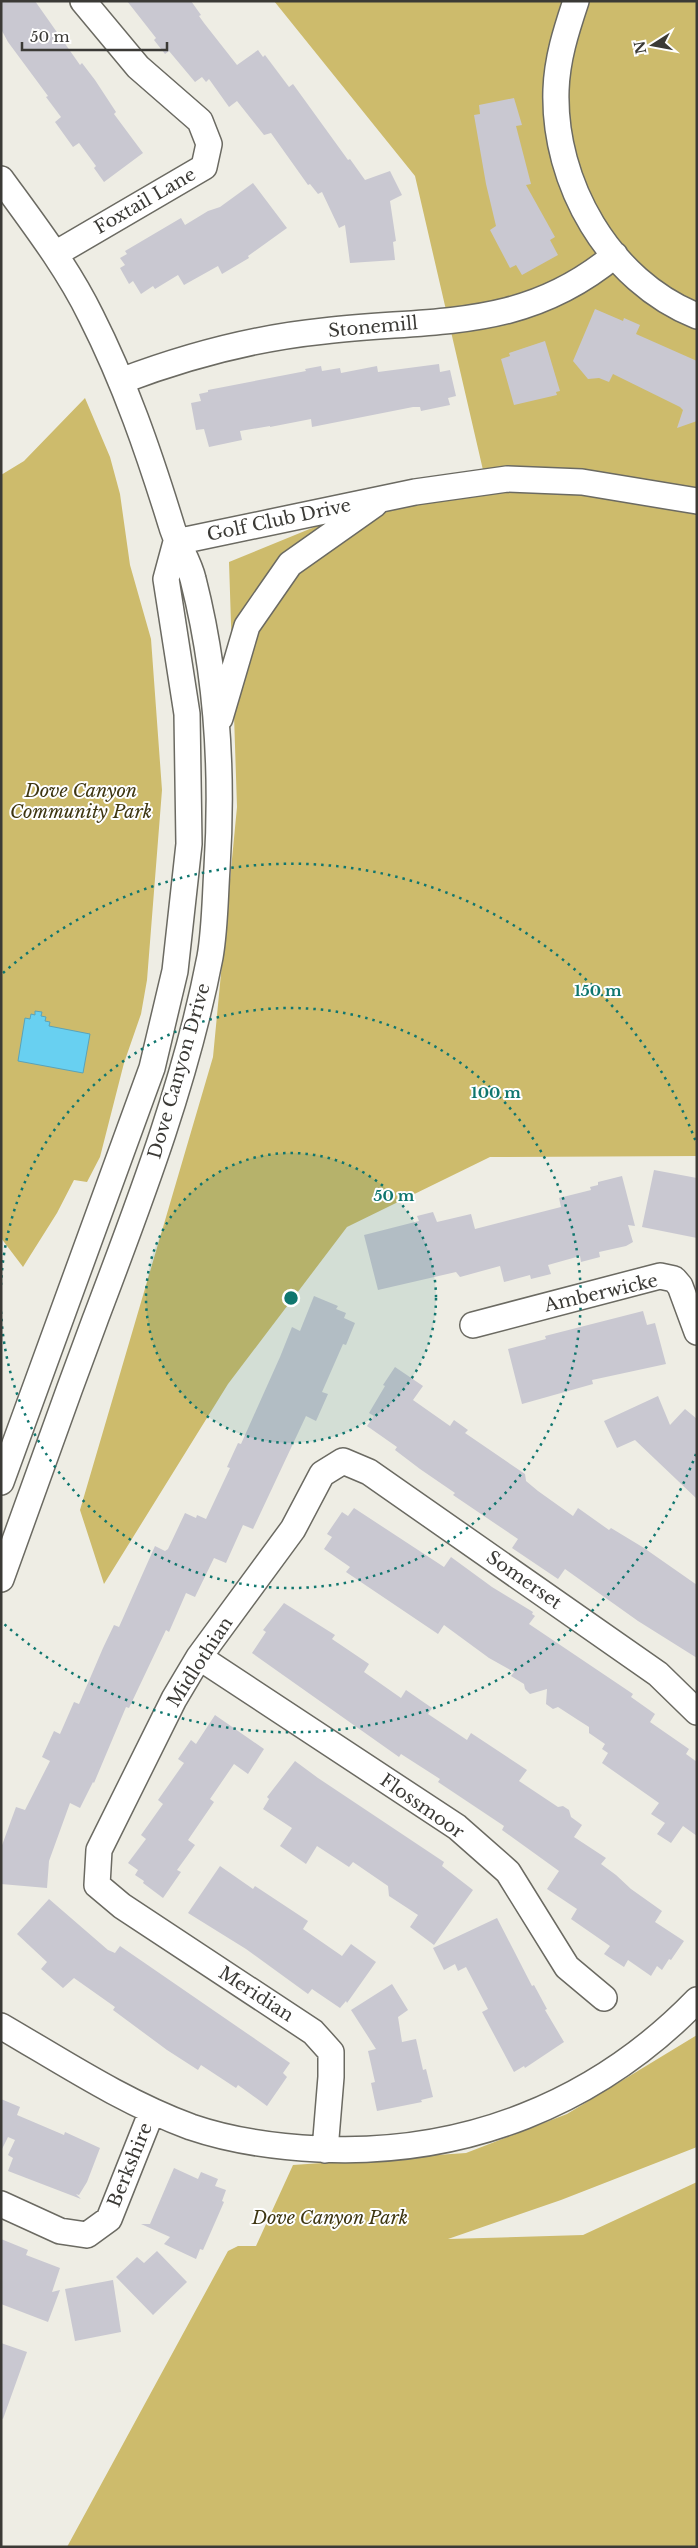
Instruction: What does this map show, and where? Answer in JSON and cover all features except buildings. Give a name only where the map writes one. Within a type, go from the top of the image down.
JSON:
[{"type":"street","name":"Foxtail Lane","points":[[55,254],[204,167],[209,144],[200,121],[138,66],[84,1]]},
{"type":"street","points":[[576,1],[560,48],[556,90],[558,135],[569,176],[598,236],[615,255],[640,282],[676,307],[697,316]]},
{"type":"street","name":"Dove Canyon Drive","points":[[1,179],[55,254],[90,313],[121,380],[139,425],[176,542],[193,576],[210,668],[217,730],[220,820],[211,953],[198,1011],[166,1124],[141,1202],[44,1457],[1,1579]]},
{"type":"street","name":"Stonemill","points":[[121,380],[205,352],[264,339],[324,330],[498,314],[551,296],[596,270],[615,255]]},
{"type":"street","name":"Golf Club Drive","points":[[176,542],[468,483],[531,480],[582,482],[697,501]]},
{"type":"street","name":"Golf Club Drive","points":[[217,730],[247,626],[290,564],[383,499]]},
{"type":"street","name":"Dove Canyon Drive","points":[[1,1482],[152,1068],[175,972],[189,844],[186,714],[166,579],[176,542]]},
{"type":"street","name":"Amberwicke","points":[[472,1325],[660,1276],[674,1279],[680,1286],[697,1332]]},
{"type":"street","name":"Midlothian","points":[[97,1886],[99,1850],[174,1699],[199,1657],[293,1530],[322,1474],[343,1461]]},
{"type":"street","name":"Somerset","points":[[343,1461],[368,1472],[658,1674],[697,1712]]},
{"type":"street","name":"Flossmoor","points":[[199,1657],[457,1827],[508,1872],[566,1967],[604,1998]]},
{"type":"street","name":"Meridian","points":[[97,1886],[122,1906],[313,2032],[319,2038],[331,2052],[326,2150]]},
{"type":"street","points":[[1,2026],[113,2093],[192,2127],[237,2139],[270,2145],[326,2150],[371,2151],[424,2144],[483,2131],[533,2113],[588,2087],[624,2064],[655,2040],[697,2000]]},
{"type":"street","name":"Berkshire","points":[[1,2204],[60,2231],[87,2235],[109,2219],[152,2111]]},
{"type":"green space","points":[[274,1],[697,1],[697,1156],[490,1157],[347,1227],[228,1384],[104,1584],[80,1510],[213,1057],[237,807],[229,562],[383,499],[483,470],[415,176]]},
{"type":"green space","name":"Dove Canyon Community Park","points":[[85,398],[110,457],[120,494],[130,565],[151,639],[162,790],[147,980],[141,1014],[124,1063],[100,1157],[87,1182],[74,1180],[57,1213],[23,1267],[1,1238],[1,475],[24,461]]},
{"type":"green space","name":"Dove Canyon Park","points":[[697,2035],[697,2147],[561,2200],[448,2239],[583,2235],[697,2182],[697,2547],[67,2547],[228,2251],[238,2246],[256,2246],[293,2165],[466,2153],[567,2114]]},
{"type":"water","points":[[35,1011],[42,1012],[41,1016],[46,1017],[45,1021],[50,1022],[49,1026],[90,1034],[83,1073],[18,1061],[25,1018],[30,1019],[31,1014],[35,1015]]}]
